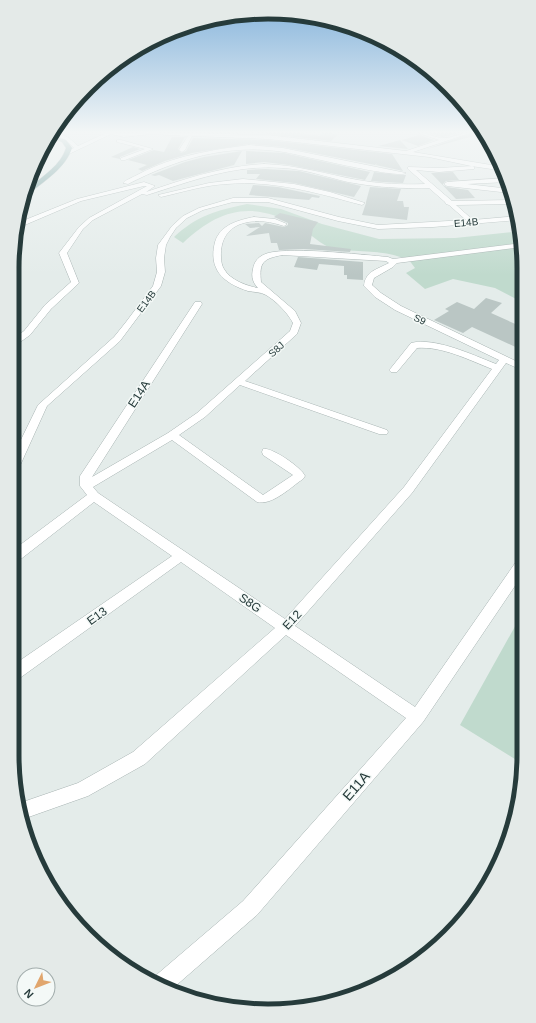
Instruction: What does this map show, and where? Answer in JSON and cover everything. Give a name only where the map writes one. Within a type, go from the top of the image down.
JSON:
[{"type":"main road","points":[[32,189],[42,180]]},
{"type":"street","points":[[111,192],[110,191],[133,180]]},
{"type":"street","points":[[130,197],[186,180]]},
{"type":"street","points":[[349,180],[411,187],[430,186]]},
{"type":"street","points":[[423,180],[448,203],[471,221]]},
{"type":"street","points":[[501,180],[447,184],[505,190]]},
{"type":"street","points":[[108,210],[157,196],[240,181],[298,186],[362,203]]},
{"type":"street","points":[[19,339],[27,333],[48,307],[74,283],[74,278],[64,257],[65,248],[81,228],[91,219],[152,186],[144,184],[65,205],[23,224]]},
{"type":"street","name":"E14B","points":[[19,455],[43,405],[117,339],[157,286],[161,272],[160,258],[162,246],[174,227],[185,217],[201,209],[233,200],[283,203],[338,219],[378,227],[433,225],[512,218]]},
{"type":"street","points":[[448,203],[508,202]]},
{"type":"street","name":"S8J","points":[[19,552],[90,491],[201,415],[294,332],[297,323],[292,313],[266,292],[249,289],[234,281],[220,270],[217,258],[218,245],[223,233],[231,226],[243,221],[259,218],[275,220],[284,224]]},
{"type":"street","points":[[266,292],[257,283],[256,272],[258,263],[266,256],[282,253],[300,252],[382,258],[392,261],[516,246]]},
{"type":"street","name":"S9","points":[[392,261],[394,263],[391,266],[372,274],[367,280],[368,286],[378,295],[398,308],[501,364],[517,366]]},
{"type":"street","name":"E14A","points":[[90,491],[86,476],[198,304]]},
{"type":"street","points":[[394,370],[414,345],[417,344],[432,346],[501,364]]},
{"type":"street","name":"E12","points":[[25,810],[82,790],[139,758],[285,628],[408,490],[501,364]]},
{"type":"street","points":[[239,382],[383,432]]},
{"type":"street","points":[[172,435],[261,499],[267,498],[299,476],[298,473],[267,452]]},
{"type":"street","name":"S8G","points":[[90,491],[285,628],[417,717]]},
{"type":"street","name":"E13","points":[[19,670],[181,556]]},
{"type":"street","name":"E11A","points":[[164,981],[250,908],[417,717],[517,572]]},
{"type":"green space","points":[[247,204],[281,209],[322,224],[379,239],[455,238],[514,232],[517,268],[517,299],[495,288],[453,279],[425,289],[406,273],[415,268],[409,260],[386,253],[328,247],[295,225],[279,217],[264,213],[249,211],[236,212],[222,216],[209,223],[183,243],[174,237],[199,219],[225,209]]},
{"type":"green space","points":[[517,623],[517,760],[460,725]]},
{"type":"building","points":[[263,180],[335,180],[361,186],[354,197],[294,183]]},
{"type":"building","points":[[371,180],[404,180],[403,183],[371,181]]},
{"type":"building","points":[[437,180],[459,180],[446,181],[443,185],[468,190],[475,198],[456,199]]},
{"type":"building","points":[[253,185],[278,187],[320,196],[319,198],[312,197],[309,200],[249,195]]},
{"type":"building","points":[[370,187],[401,189],[397,201],[403,201],[404,207],[409,207],[407,220],[362,215]]},
{"type":"building","points":[[280,213],[318,222],[313,229],[310,244],[351,249],[350,252],[304,249],[279,250],[277,243],[271,243],[269,233],[246,236],[260,227],[250,228],[245,224],[259,223],[262,226],[265,223],[284,227],[288,225],[288,223],[274,217]]},
{"type":"building","points":[[298,257],[363,262],[363,280],[347,279],[347,275],[344,275],[344,266],[319,264],[317,270],[294,267]]},
{"type":"building","points":[[486,298],[502,303],[491,313],[517,325],[517,348],[472,327],[463,333],[434,320],[449,311],[445,309],[457,302],[474,309]]}]
